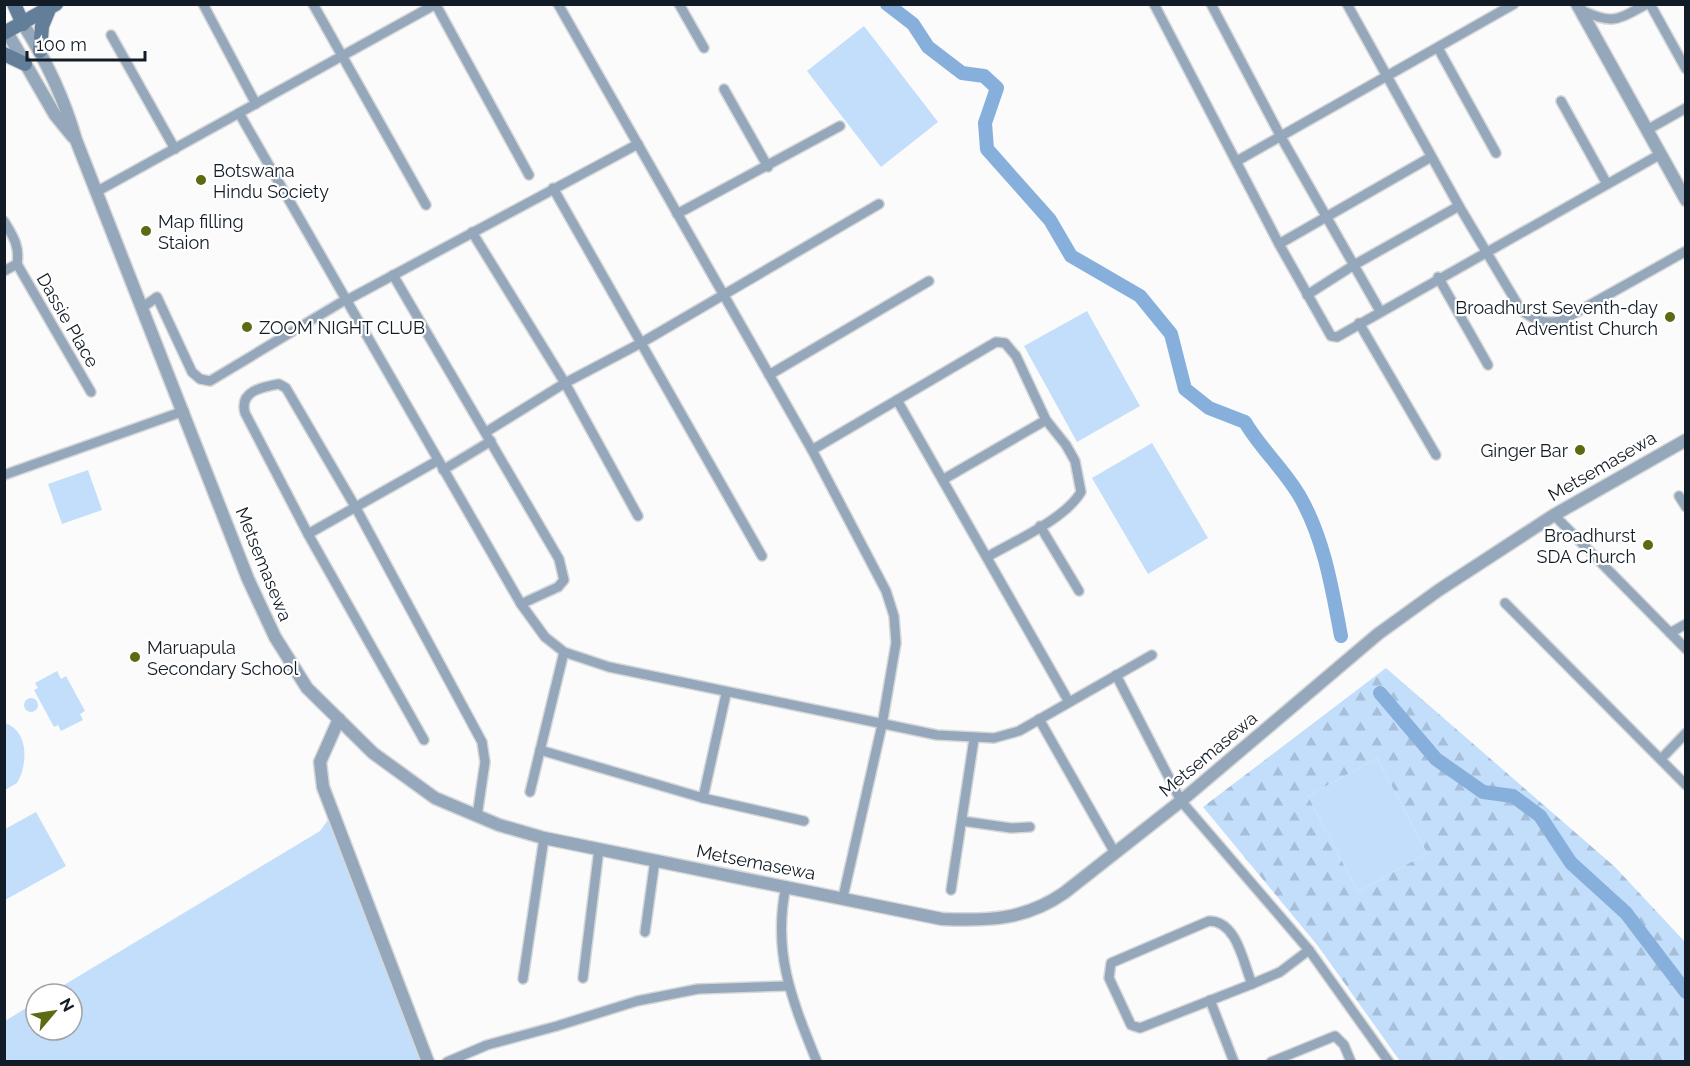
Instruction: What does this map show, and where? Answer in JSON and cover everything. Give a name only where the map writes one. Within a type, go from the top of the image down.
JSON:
[{"type":"main road","name":"Metsemasewa","points":[[14,7],[23,24]]},
{"type":"main road","points":[[6,30],[23,24],[53,7]]},
{"type":"main road","points":[[40,51],[42,26],[53,7]]},
{"type":"main road","points":[[4,54],[25,64]]},
{"type":"street","points":[[203,4],[256,104]]},
{"type":"street","points":[[313,4],[426,205]]},
{"type":"street","points":[[558,4],[812,450],[875,567],[894,616],[896,643],[882,725],[843,897]]},
{"type":"street","points":[[679,4],[704,48]]},
{"type":"street","points":[[1154,4],[1279,243],[1331,336],[1337,337],[1659,154]]},
{"type":"street","points":[[1211,4],[1281,137],[1380,311]]},
{"type":"street","points":[[1347,4],[1459,207],[1521,310],[1539,322],[1561,321],[1686,251]]},
{"type":"street","points":[[1237,161],[1514,4]]},
{"type":"street","points":[[1578,7],[1605,20],[1617,20],[1648,4],[1686,69]]},
{"type":"street","points":[[96,192],[342,57],[420,8],[436,5],[529,175]]},
{"type":"street","points":[[1578,7],[1686,200]]},
{"type":"street","name":"Metsemasewa","points":[[23,24],[40,51],[67,110],[96,192],[184,411],[248,579],[275,637],[307,688],[373,753],[435,798],[477,816],[544,838],[843,897],[942,919],[1007,919],[1046,905],[1115,853],[1181,801],[1378,634],[1439,590],[1554,515],[1686,440]]},
{"type":"street","name":"Metsemasewa","points":[[6,30],[55,115],[76,140]]},
{"type":"street","points":[[111,35],[176,149]]},
{"type":"street","points":[[1438,48],[1497,153]]},
{"type":"street","points":[[724,89],[768,167]]},
{"type":"street","points":[[1561,101],[1607,184]]},
{"type":"street","points":[[1647,130],[1686,108]]},
{"type":"street","points":[[239,113],[521,604],[545,637],[564,652],[609,667],[726,694],[937,735],[974,739],[994,738],[1019,731],[1152,655]]},
{"type":"street","points":[[677,214],[768,167],[840,126]]},
{"type":"street","points":[[143,307],[157,297],[192,372],[200,379],[210,381],[346,300],[638,144]]},
{"type":"street","points":[[1279,243],[1431,157]]},
{"type":"street","points":[[554,188],[762,556]]},
{"type":"street","points":[[486,432],[565,383],[641,343],[879,204]]},
{"type":"street","points":[[1307,295],[1354,265],[1459,207]]},
{"type":"street","points":[[4,221],[19,252],[17,264],[4,271]]},
{"type":"street","points":[[472,232],[565,383],[638,516]]},
{"type":"street","name":"Dassie Place","points":[[17,264],[91,392]]},
{"type":"street","points":[[393,275],[559,559],[564,580],[558,587],[521,604]]},
{"type":"street","points":[[1438,278],[1488,365]]},
{"type":"street","points":[[769,375],[929,281]]},
{"type":"street","points":[[1359,323],[1436,455]]},
{"type":"street","points":[[812,450],[996,342],[1010,347],[1046,420],[1075,461],[1081,492],[1075,502],[1040,526],[987,557]]},
{"type":"street","points":[[424,740],[308,534],[245,413],[246,397],[255,390],[279,384],[286,388],[356,508],[482,742],[485,762],[477,816]]},
{"type":"street","points":[[897,400],[1069,702]]},
{"type":"street","points":[[5,474],[184,411]]},
{"type":"street","points":[[944,479],[1046,420]]},
{"type":"street","points":[[443,470],[491,441]]},
{"type":"street","points":[[308,534],[437,461]]},
{"type":"street","points":[[1679,496],[1686,507]]},
{"type":"street","points":[[1554,515],[1686,649]]},
{"type":"street","points":[[1040,526],[1079,591]]},
{"type":"street","points":[[1504,603],[1686,785]]},
{"type":"street","points":[[1670,633],[1686,624]]},
{"type":"street","points":[[530,792],[564,652]]},
{"type":"street","points":[[1116,675],[1181,801],[1309,950],[1389,1062]]},
{"type":"street","points":[[703,798],[726,694]]},
{"type":"street","points":[[339,719],[320,762],[323,787],[428,1062]]},
{"type":"street","points":[[1039,720],[1115,853]]},
{"type":"street","points":[[1661,759],[1686,733]]},
{"type":"street","points":[[951,890],[974,739]]},
{"type":"street","points":[[540,750],[703,798],[804,821]]},
{"type":"street","points":[[962,821],[1011,828],[1030,826]]},
{"type":"street","points":[[523,979],[544,838]]},
{"type":"street","points":[[582,978],[599,849]]},
{"type":"street","points":[[645,932],[655,860]]},
{"type":"street","points":[[786,886],[782,909],[781,950],[788,986],[817,1062]]},
{"type":"street","points":[[1252,984],[1233,936],[1227,926],[1216,921],[1209,921],[1114,960],[1109,968],[1109,978],[1128,1022],[1135,1028],[1140,1028],[1252,984],[1280,972],[1309,950]]},
{"type":"street","points":[[447,1062],[487,1045],[557,1026],[637,1000],[698,988],[788,986]]},
{"type":"street","points":[[1210,1000],[1234,1062]]},
{"type":"street","points":[[1271,1062],[1335,1036],[1344,1045],[1351,1062]]},
{"type":"green space","points":[[864,26],[938,122],[881,167],[807,71]]},
{"type":"green space","points":[[1087,311],[1140,406],[1077,442],[1024,346]]},
{"type":"green space","points":[[1152,443],[1208,538],[1148,574],[1092,478]]},
{"type":"green space","points":[[88,470],[102,510],[62,524],[48,484]]},
{"type":"green space","points":[[1386,668],[1615,867],[1685,942],[1685,1061],[1400,1061],[1318,946],[1203,807]],"holes":[[[1377,758],[1427,853],[1358,892],[1308,796]]]},
{"type":"green space","points":[[57,671],[61,679],[66,676],[85,711],[80,714],[83,720],[61,731],[58,725],[54,727],[34,690],[38,688],[35,683]]},
{"type":"green space","points":[[31,698],[36,700],[38,705],[36,710],[31,712],[26,710],[24,705],[26,700]]},
{"type":"green space","points":[[5,723],[19,733],[24,758],[21,776],[17,783],[5,790]]},
{"type":"green space","points":[[1377,758],[1427,853],[1358,892],[1308,796]]},
{"type":"green space","points":[[36,812],[66,866],[5,900],[5,829]]},
{"type":"green space","points":[[328,820],[421,1061],[5,1061],[5,1021],[24,1009],[24,1042],[84,1042],[84,982],[69,982],[320,831]]},
{"type":"waterway","points":[[887,4],[913,24],[928,47],[962,73],[984,76],[997,88],[985,123],[987,149],[1050,220],[1071,256],[1140,296],[1171,334],[1185,389],[1209,408],[1245,422],[1293,485],[1308,511],[1321,546],[1341,636]]},
{"type":"waterway","points":[[1380,693],[1436,759],[1483,792],[1513,796],[1540,816],[1571,863],[1626,913],[1686,992]]},
{"type":"place","name":"Botswana Hindu Society","points":[[201,180]]},
{"type":"place","name":"Map filling Staion","points":[[146,231]]},
{"type":"place","name":"Broadhurst Seventh-day Adventist Church","points":[[1670,317]]},
{"type":"place","name":"ZOOM NIGHT CLUB","points":[[247,327]]},
{"type":"place","name":"Ginger Bar","points":[[1580,450]]},
{"type":"place","name":"Broadhurst SDA Church","points":[[1648,545]]},
{"type":"place","name":"Maruapula Secondary School","points":[[135,657]]}]
